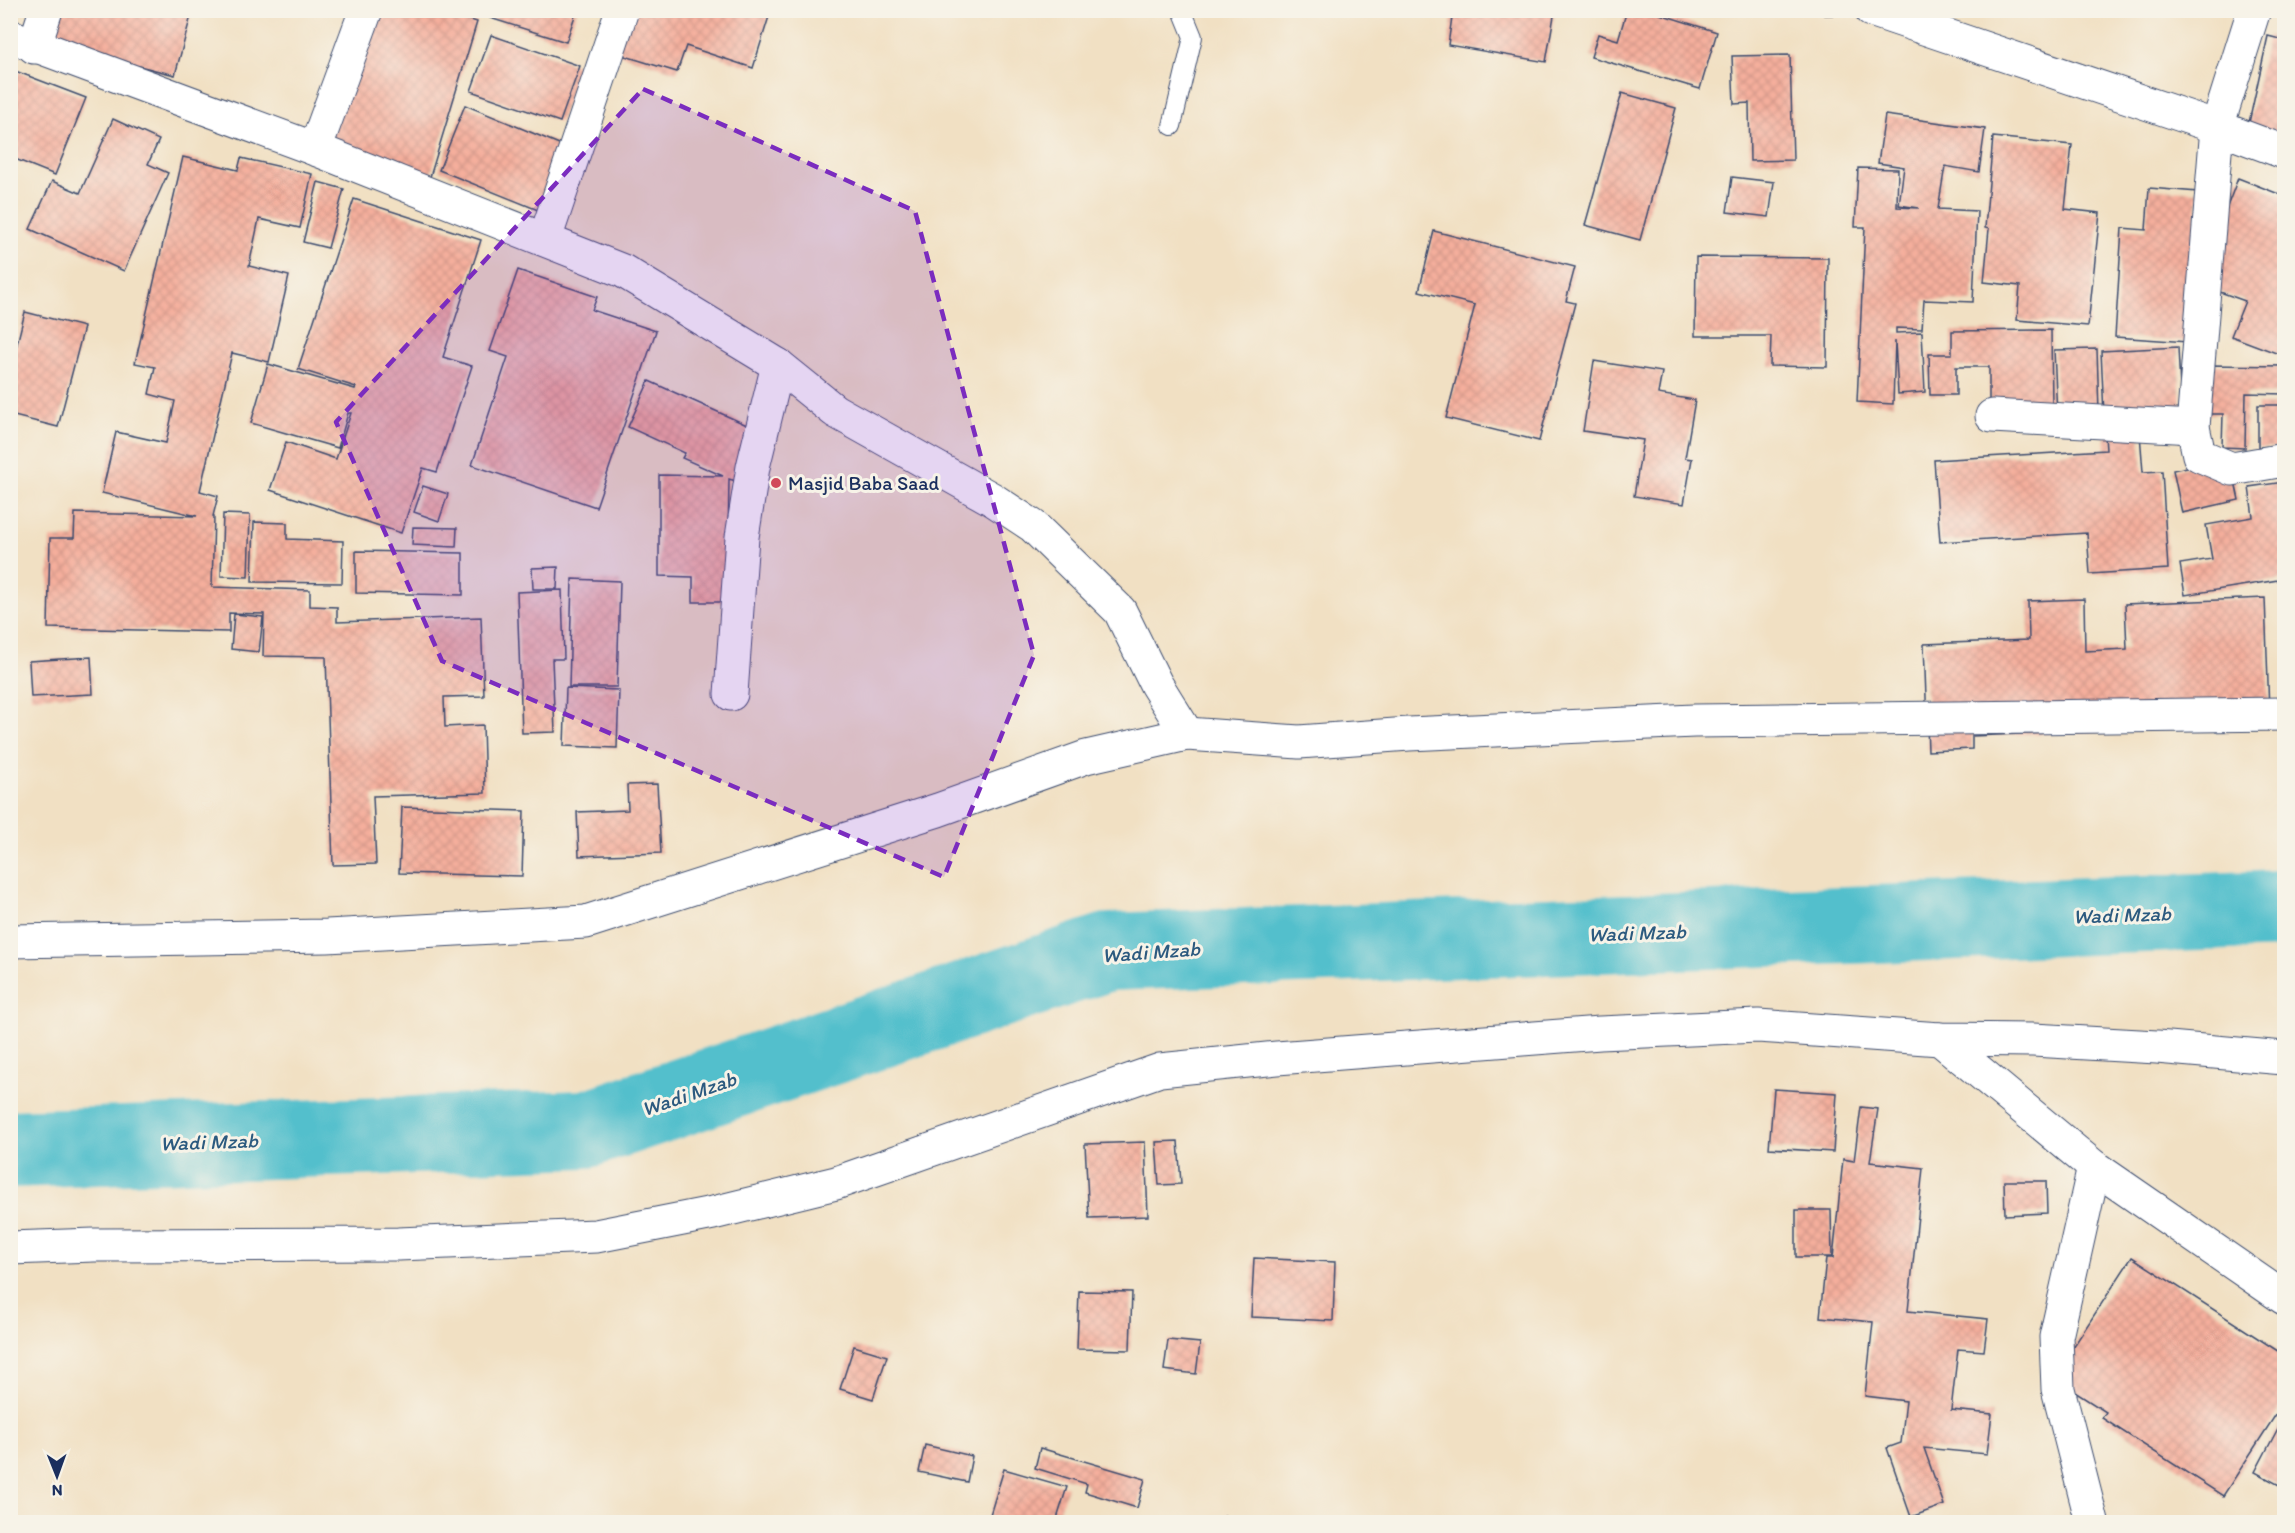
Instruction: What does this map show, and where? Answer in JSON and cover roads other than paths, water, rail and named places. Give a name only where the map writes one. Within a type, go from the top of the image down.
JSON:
[{"type":"street","points":[[46,10],[22,41],[315,149],[622,271],[778,365],[835,411],[992,499],[1034,526],[1120,611],[1156,684],[1187,734]]},
{"type":"street","points":[[315,149],[366,10]]},
{"type":"street","points":[[545,239],[622,10]]},
{"type":"street","points":[[1872,10],[2217,127],[2284,152]]},
{"type":"street","points":[[2254,10],[2217,127],[2193,427],[2199,455],[2232,469],[2284,460]]},
{"type":"street","points":[[731,694],[742,537],[753,467],[778,365]]},
{"type":"street","points":[[1992,416],[2193,427]]},
{"type":"street","points":[[10,941],[327,936],[586,922],[938,810],[1086,757],[1187,734],[1299,741],[1694,721],[2284,714]]},
{"type":"street","points":[[10,1248],[106,1245],[398,1244],[596,1236],[713,1213],[836,1183],[1160,1071],[1277,1058],[1600,1033],[1758,1026],[1940,1040],[2032,1040],[2157,1047],[2284,1058]]},
{"type":"street","points":[[1940,1040],[2094,1167],[2284,1298]]},
{"type":"street","points":[[2092,1522],[2058,1389],[2055,1346],[2094,1167]]},
{"type":"lane","points":[[1172,126],[1193,37],[1182,10]]},
{"type":"waterway","name":"Wadi Mzab","points":[[10,1149],[587,1129],[1108,952],[2284,909]]},
{"type":"place","name":"Masjid Baba Saad","points":[[776,483]]}]
